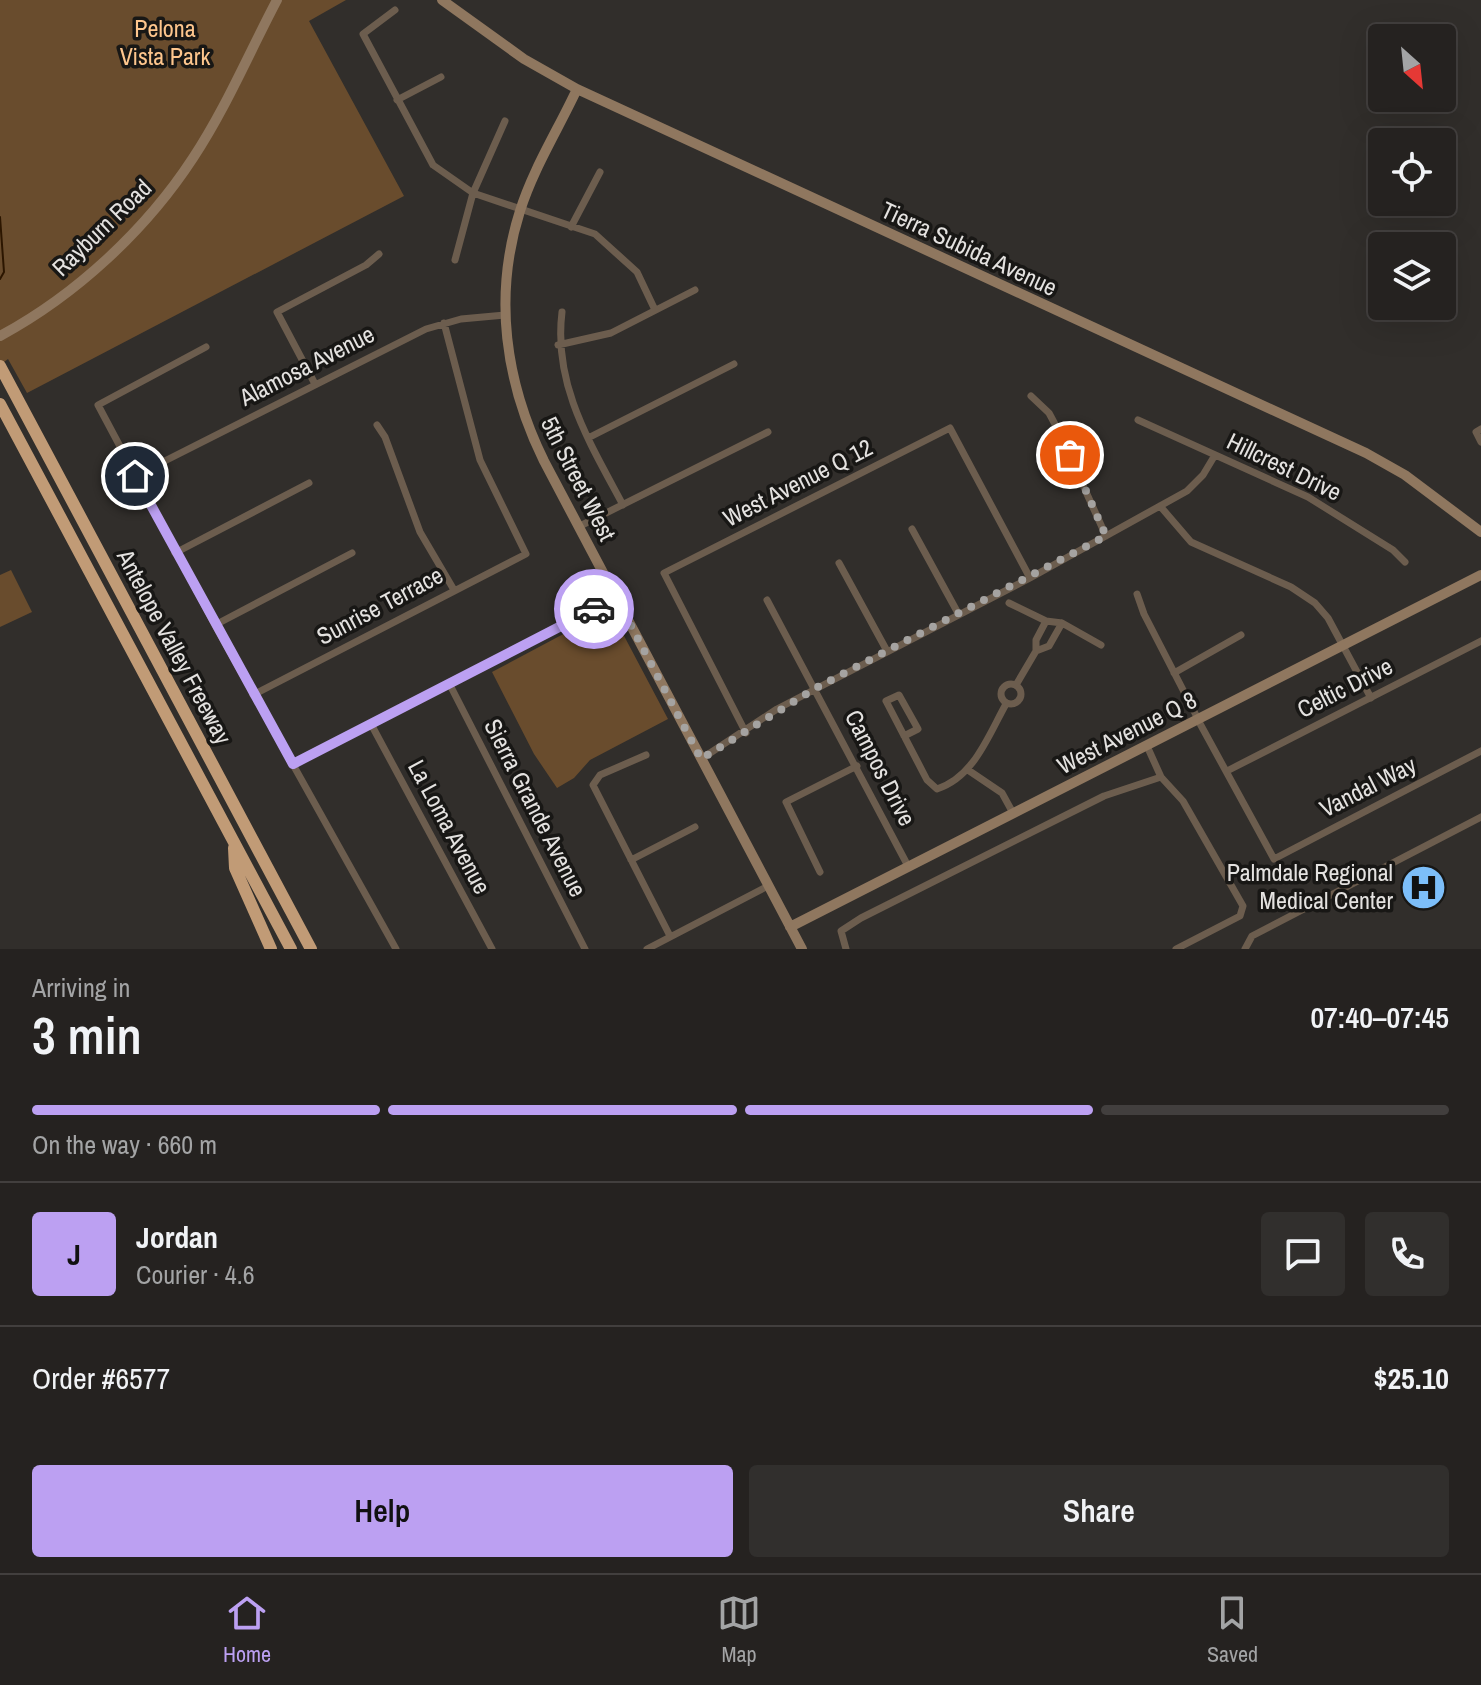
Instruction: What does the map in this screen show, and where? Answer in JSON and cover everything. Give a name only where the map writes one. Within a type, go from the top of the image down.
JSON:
[{"type":"highway","name":"Antelope Valley Freeway","points":[[0,366],[311,949]]},
{"type":"highway","name":"Antelope Valley Freeway","points":[[0,404],[291,949]]},
{"type":"highway","points":[[233,841],[235,868],[271,949]]},
{"type":"highway","points":[[291,910],[309,930],[320,949]]},
{"type":"street","name":"Rayburn Road","points":[[0,336],[40,311],[94,269],[170,190],[212,127],[277,0]]},
{"type":"street","name":"Tierra Subida Avenue","points":[[442,0],[524,59],[577,89],[1366,453],[1405,475],[1481,532]]},
{"type":"street","points":[[395,10],[363,34],[433,165],[473,193],[595,234],[618,251],[637,272],[655,310]]},
{"type":"street","points":[[397,100],[441,77]]},
{"type":"street","name":"5th Street West","points":[[577,89],[520,210],[509,265],[505,315],[508,352],[521,409],[616,597],[802,949]]},
{"type":"street","points":[[455,260],[473,193],[505,121]]},
{"type":"street","points":[[571,227],[600,172]]},
{"type":"street","points":[[315,384],[277,312],[366,265],[379,254]]},
{"type":"street","points":[[558,345],[611,333],[695,290]]},
{"type":"street","points":[[562,312],[558,345],[568,391],[588,438],[623,505]]},
{"type":"street","name":"Alamosa Avenue","points":[[135,476],[315,384],[444,323],[505,315]]},
{"type":"street","name":"Sunrise Terrace","points":[[253,695],[526,554],[480,460],[444,323]]},
{"type":"street","points":[[206,347],[98,405],[175,553],[396,949]]},
{"type":"street","points":[[588,438],[734,364]]},
{"type":"street","points":[[1031,396],[1049,413],[1106,536]]},
{"type":"street","name":"Hillcrest Drive","points":[[1138,420],[1308,497],[1393,550],[1405,562]]},
{"type":"street","points":[[377,425],[385,437],[420,532],[454,590]]},
{"type":"street","name":"West Avenue Q 12","points":[[746,733],[664,573],[950,428],[1030,578]]},
{"type":"street","points":[[1481,429],[1476,432],[1481,442]]},
{"type":"street","points":[[580,526],[768,432]]},
{"type":"street","points":[[701,759],[816,688],[1030,578],[1187,491],[1203,475],[1215,455]]},
{"type":"street","points":[[175,553],[309,483]]},
{"type":"street","points":[[1160,506],[1191,542],[1291,587],[1315,603],[1328,618],[1371,698]]},
{"type":"street","points":[[912,529],[959,615]]},
{"type":"street","points":[[215,625],[352,553]]},
{"type":"street","points":[[839,563],[887,651]]},
{"type":"street","name":"West Avenue Q 8","points":[[790,927],[1481,575]]},
{"type":"street","points":[[1137,594],[1144,614],[1227,771]]},
{"type":"street","points":[[293,764],[616,597]]},
{"type":"street","name":"Campos Drive","points":[[767,600],[908,866]]},
{"type":"street","points":[[1009,603],[1046,621],[1062,623],[1101,645]]},
{"type":"street","points":[[1016,685],[1036,651],[1036,640],[1046,621]]},
{"type":"street","points":[[1036,651],[1049,646],[1062,623]]},
{"type":"street","points":[[1174,673],[1241,635]]},
{"type":"street","name":"Celtic Drive","points":[[1227,771],[1481,641]]},
{"type":"street","points":[[1006,704],[1002,699],[1002,690],[1010,684],[1016,685]]},
{"type":"street","name":"Sierra Grande Avenue","points":[[450,685],[585,949]]},
{"type":"street","points":[[1006,704],[1016,704],[1021,698],[1016,685]]},
{"type":"street","points":[[904,736],[918,729],[899,695],[886,701],[904,736],[927,780],[937,789],[952,785],[968,770],[1006,704]]},
{"type":"street","name":"La Loma Avenue","points":[[371,724],[492,949]]},
{"type":"street","points":[[1147,746],[1161,777],[1183,801],[1243,906],[1240,916],[1176,949]]},
{"type":"street","name":"Vandal Way","points":[[1227,771],[1274,859],[1481,751]]},
{"type":"street","points":[[646,755],[600,775],[593,785],[670,936]]},
{"type":"street","points":[[820,872],[786,802],[857,766]]},
{"type":"street","points":[[968,770],[1002,793],[1013,813]]},
{"type":"street","points":[[846,949],[841,931],[861,918],[1104,796],[1161,777]]},
{"type":"street","points":[[1245,949],[1252,936],[1481,817]]},
{"type":"street","points":[[631,860],[695,827]]},
{"type":"street","points":[[647,949],[768,886]]},
{"type":"green space","name":"Pelona Vista Park","points":[[0,0],[346,0],[309,21],[404,196],[27,393],[8,359],[0,365]]},
{"type":"green space","points":[[11,570],[32,612],[0,627],[0,575]]},
{"type":"green space","points":[[601,614],[613,615],[668,719],[590,760],[574,778],[557,788],[534,754],[492,672]]},
{"type":"waterway","points":[[0,217],[4,272],[0,279]]},
{"type":"way so far","points":[[594,609],[616,597],[701,759],[746,733],[777,709],[1106,536],[1070,455]]},
{"type":"place","name":"Palmdale Regional Medical Center","points":[[1424,887]]},
{"type":"route","points":[[135,476],[293,764],[594,609]]}]
